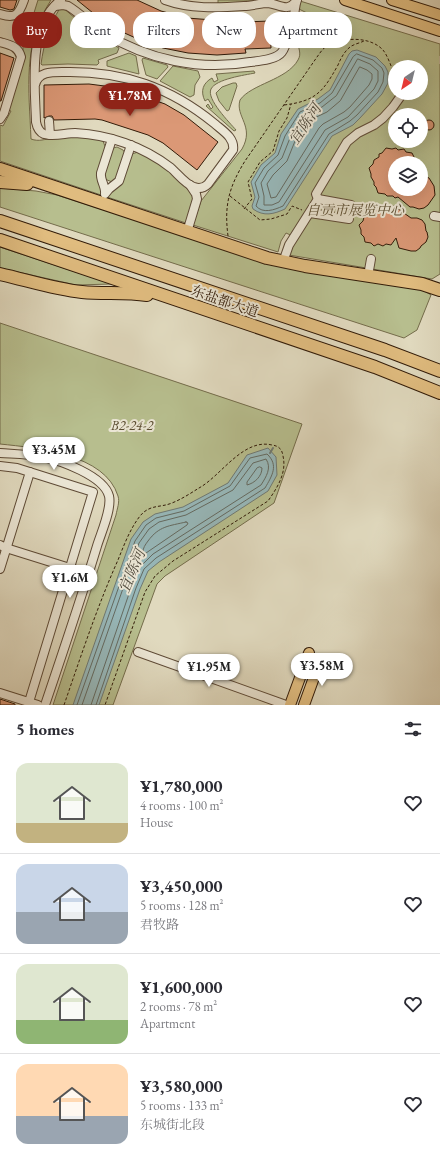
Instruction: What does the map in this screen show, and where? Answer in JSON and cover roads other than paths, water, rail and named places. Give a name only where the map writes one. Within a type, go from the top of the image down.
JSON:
[{"type":"highway","points":[[0,170],[50,186],[103,199],[187,232],[283,262],[422,284],[440,290]]},
{"type":"highway","points":[[0,182],[50,186]]},
{"type":"highway","name":"东盐都大道","points":[[0,221],[377,347],[440,371]]},
{"type":"highway","name":"东盐都大道","points":[[0,240],[375,367],[440,393]]},
{"type":"highway","points":[[0,274],[61,289],[136,294],[178,300]]},
{"type":"main road","points":[[345,0],[440,31]]},
{"type":"main road","points":[[392,0],[440,15]]},
{"type":"main road","points":[[290,705],[309,653]]},
{"type":"main road","points":[[304,705],[320,661]]},
{"type":"street","points":[[0,14],[9,17],[16,14],[20,10],[24,0]]},
{"type":"street","points":[[62,0],[52,10],[41,32],[35,60],[37,125],[41,132],[50,135],[82,134],[112,138],[132,145],[162,161],[189,185],[196,194],[197,202]]},
{"type":"street","points":[[165,0],[183,5],[200,7],[233,7],[267,3],[282,7],[289,12]]},
{"type":"street","points":[[282,7],[290,6],[296,0],[294,12]]},
{"type":"street","points":[[52,10],[60,5],[69,4],[96,28],[128,46],[159,57],[179,62],[199,64],[240,64],[277,56],[283,48]]},
{"type":"street","points":[[0,42],[16,48],[21,57],[4,113],[0,119]]},
{"type":"street","points":[[35,60],[38,68],[43,72],[91,72],[126,78],[164,91],[200,112],[230,137],[233,146],[231,154],[200,195],[187,232]]},
{"type":"street","points":[[35,85],[38,78],[48,73]]},
{"type":"street","points":[[283,262],[289,245],[318,199],[316,194],[348,142],[358,132],[373,125],[383,118],[398,100]]},
{"type":"street","points":[[49,121],[50,135]]},
{"type":"street","points":[[103,199],[105,188],[100,175],[112,138]]},
{"type":"street","points":[[103,199],[109,189],[119,181],[132,145]]},
{"type":"street","points":[[189,185],[199,188],[208,184]]},
{"type":"street","points":[[318,199],[351,205]]},
{"type":"street","points":[[310,213],[349,220]]},
{"type":"street","points":[[368,276],[371,259]]},
{"type":"street","points":[[0,453],[37,456],[62,463],[100,482],[109,496],[108,510],[89,574],[72,629],[45,705]]},
{"type":"street","points":[[0,466],[17,468],[93,492],[29,702]]},
{"type":"street","points":[[0,569],[3,546],[30,472]]},
{"type":"street","points":[[3,546],[89,574]]},
{"type":"street","points":[[138,652],[286,705]]},
{"type":"street","points":[[0,693],[38,705]]},
{"type":"water","points":[[357,50],[376,57],[385,66],[388,72],[388,83],[382,94],[353,125],[332,136],[285,209],[269,214],[257,212],[252,206],[255,197],[251,182],[261,165],[275,153],[281,134],[298,109],[318,99],[330,90],[352,51]]},
{"type":"water","points":[[268,448],[276,457],[277,475],[268,491],[159,562],[148,571],[140,589],[99,705],[73,705],[131,539],[143,522],[155,514],[183,507],[228,483],[247,455]]},
{"type":"waterway","name":"宜陈河","points":[[270,453],[273,448]]},
{"type":"park label","name":"自贡市展览中心","points":[[355,210]]},
{"type":"park label","name":"B2-24-2","points":[[132,425]]}]
